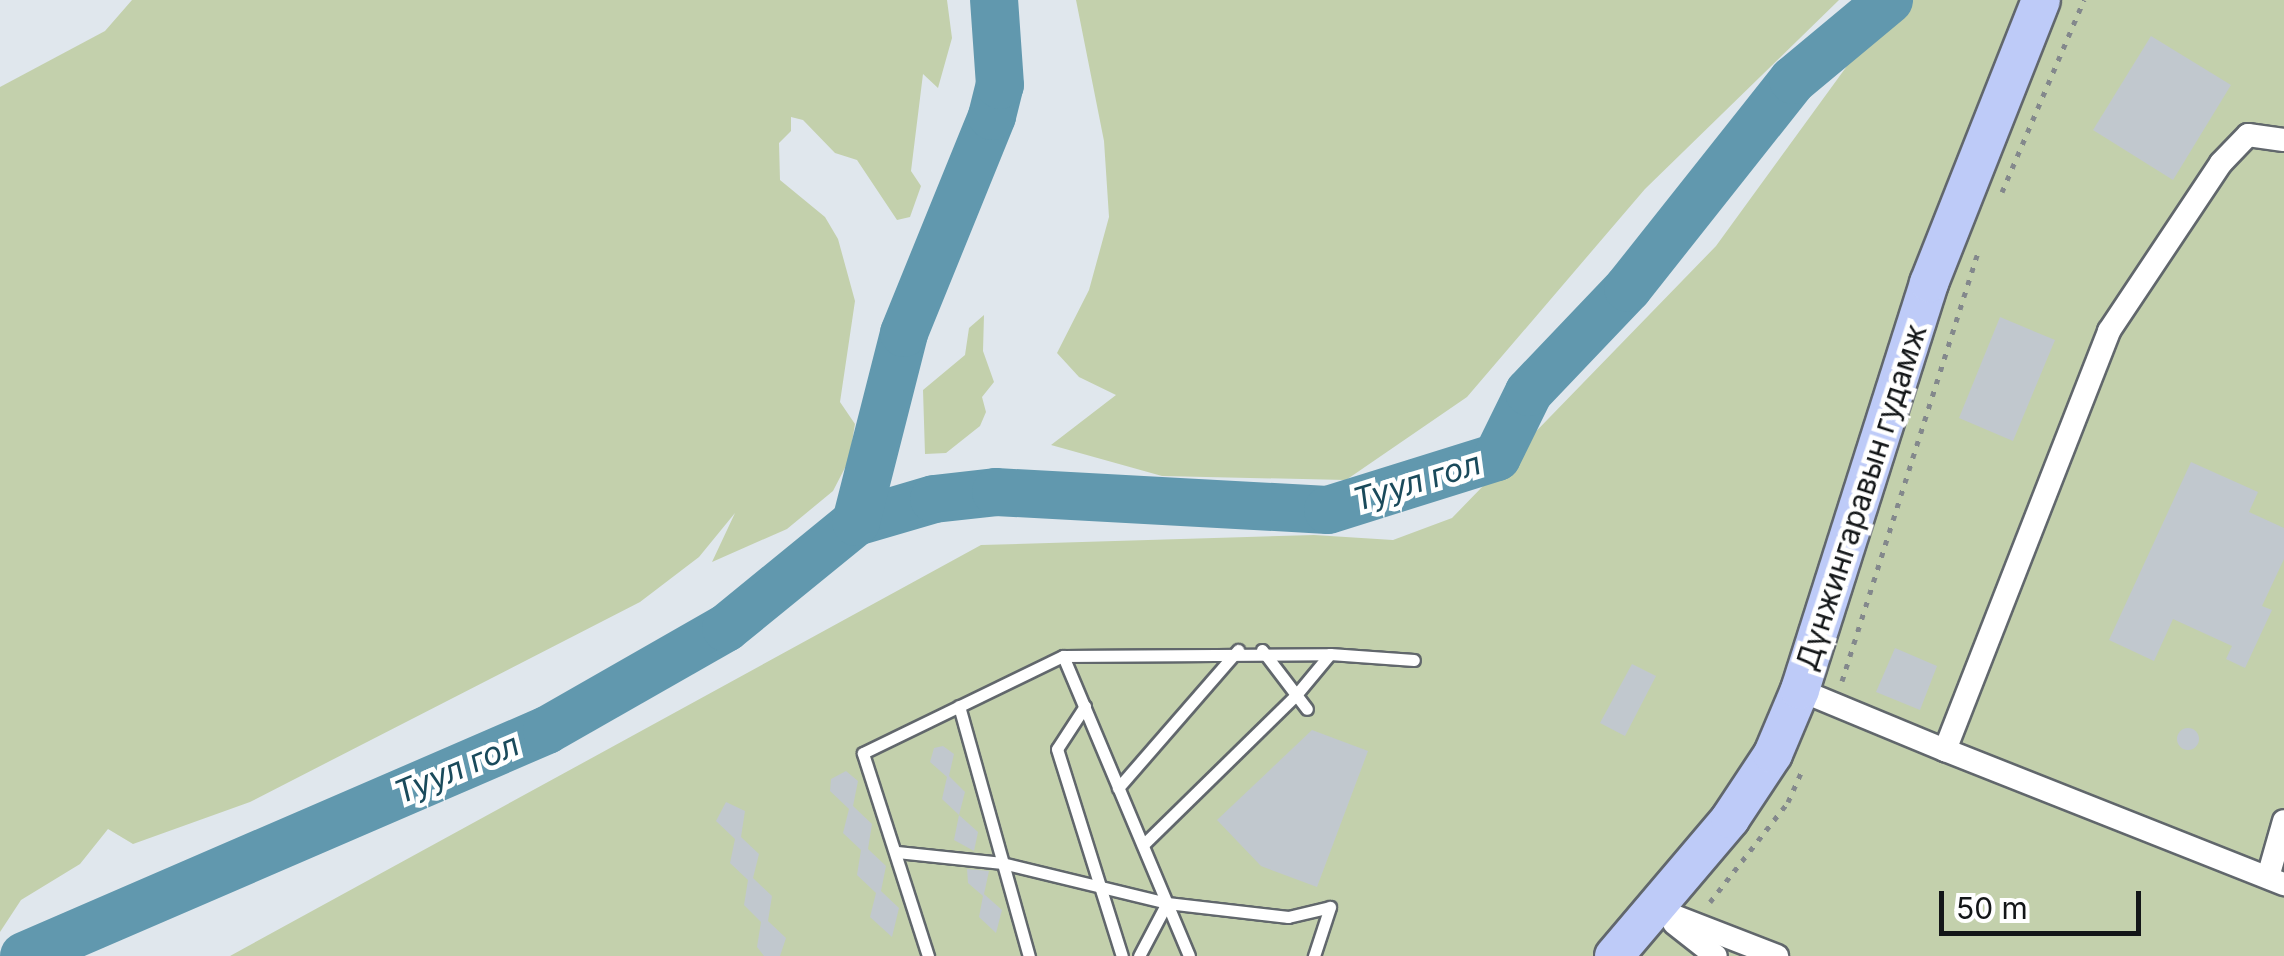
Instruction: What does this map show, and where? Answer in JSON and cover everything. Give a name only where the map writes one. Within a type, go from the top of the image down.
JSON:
[{"type":"main road","name":"Дүнжингаравын гудамж","points":[[1614,956],[1656,909],[1773,754],[1800,690],[1929,283],[2041,0]]},
{"type":"street","points":[[1945,750],[2109,331],[2221,163],[2248,134],[2284,140]]},
{"type":"street","points":[[1800,690],[2276,880],[2284,821]]},
{"type":"street","points":[[1656,909],[1716,956]]},
{"type":"street","points":[[1656,909],[1777,956]]},
{"type":"lane","points":[[1118,788],[1238,650]]},
{"type":"lane","points":[[1262,650],[1307,709]]},
{"type":"lane","points":[[928,956],[863,753],[1063,656],[1262,650],[1414,660]]},
{"type":"lane","points":[[1143,845],[1296,696],[1330,654]]},
{"type":"lane","points":[[1063,656],[1189,956]]},
{"type":"lane","points":[[959,706],[1030,956]]},
{"type":"lane","points":[[1085,706],[1056,749],[1122,956]]},
{"type":"lane","points":[[896,852],[1002,863],[1167,903],[1288,917],[1330,907],[1314,956]]},
{"type":"lane","points":[[1138,956],[1167,903]]},
{"type":"green space","points":[[132,0],[947,0],[952,38],[938,88],[923,74],[911,171],[921,186],[910,217],[897,220],[857,160],[835,153],[803,120],[791,117],[791,131],[779,143],[780,180],[825,217],[838,239],[855,301],[840,402],[855,424],[849,460],[833,491],[787,529],[712,562],[735,513],[699,557],[640,602],[250,802],[133,844],[108,829],[80,864],[21,900],[0,932],[0,87],[105,31]]},
{"type":"green space","points":[[1076,0],[1839,0],[1645,189],[1467,397],[1346,480],[1162,476],[1051,445],[1116,395],[1079,377],[1057,353],[1089,290],[1109,217],[1104,141]]},
{"type":"green space","points":[[1895,0],[2284,0],[2284,956],[230,956],[981,545],[1314,535],[1393,540],[1452,518],[1716,246]]},
{"type":"green space","points":[[984,315],[983,351],[994,382],[982,397],[986,412],[980,426],[946,453],[925,454],[923,390],[965,355],[969,328]]},
{"type":"building","points":[[2151,36],[2231,85],[2173,180],[2093,130]]},
{"type":"building","points":[[2000,317],[2055,340],[2013,441],[1959,418]]},
{"type":"building","points":[[2191,462],[2258,492],[2249,512],[2284,528],[2284,559],[2262,606],[2272,610],[2245,668],[2226,659],[2232,646],[2173,619],[2154,661],[2109,640]]},
{"type":"building","points":[[1895,648],[1937,666],[1920,710],[1876,692]]},
{"type":"building","points":[[1632,664],[1656,676],[1625,736],[1600,723]]},
{"type":"building","points":[[2188,728],[2196,731],[2196,747],[2188,750],[2180,747],[2177,739],[2180,731]]},
{"type":"building","points":[[1312,730],[1368,751],[1317,887],[1261,866],[1217,820]]},
{"type":"building","points":[[943,746],[954,754],[949,776],[965,792],[959,815],[942,799],[947,777],[930,762],[934,748]]},
{"type":"building","points":[[846,771],[858,781],[853,806],[872,824],[868,849],[886,866],[881,891],[899,908],[892,937],[870,917],[876,893],[857,875],[861,850],[843,833],[849,809],[830,791],[831,779]]},
{"type":"building","points":[[726,802],[745,811],[741,837],[759,854],[753,878],[772,896],[768,921],[786,938],[780,956],[764,956],[757,947],[761,922],[744,905],[748,880],[730,863],[735,839],[716,821]]},
{"type":"building","points":[[959,815],[978,832],[974,851],[954,840]]},
{"type":"building","points":[[967,869],[989,871],[984,894],[1002,910],[996,933],[979,917],[983,896],[968,883]]},
{"type":"waterway","name":"Туул гол","points":[[24,956],[547,730],[726,628],[856,522],[904,333],[992,116],[1000,85],[994,0]]},
{"type":"waterway","name":"Туул гол","points":[[856,522],[934,499],[996,492],[1328,510],[1497,457],[1529,392],[1628,288],[1793,80],[1889,0]]}]
